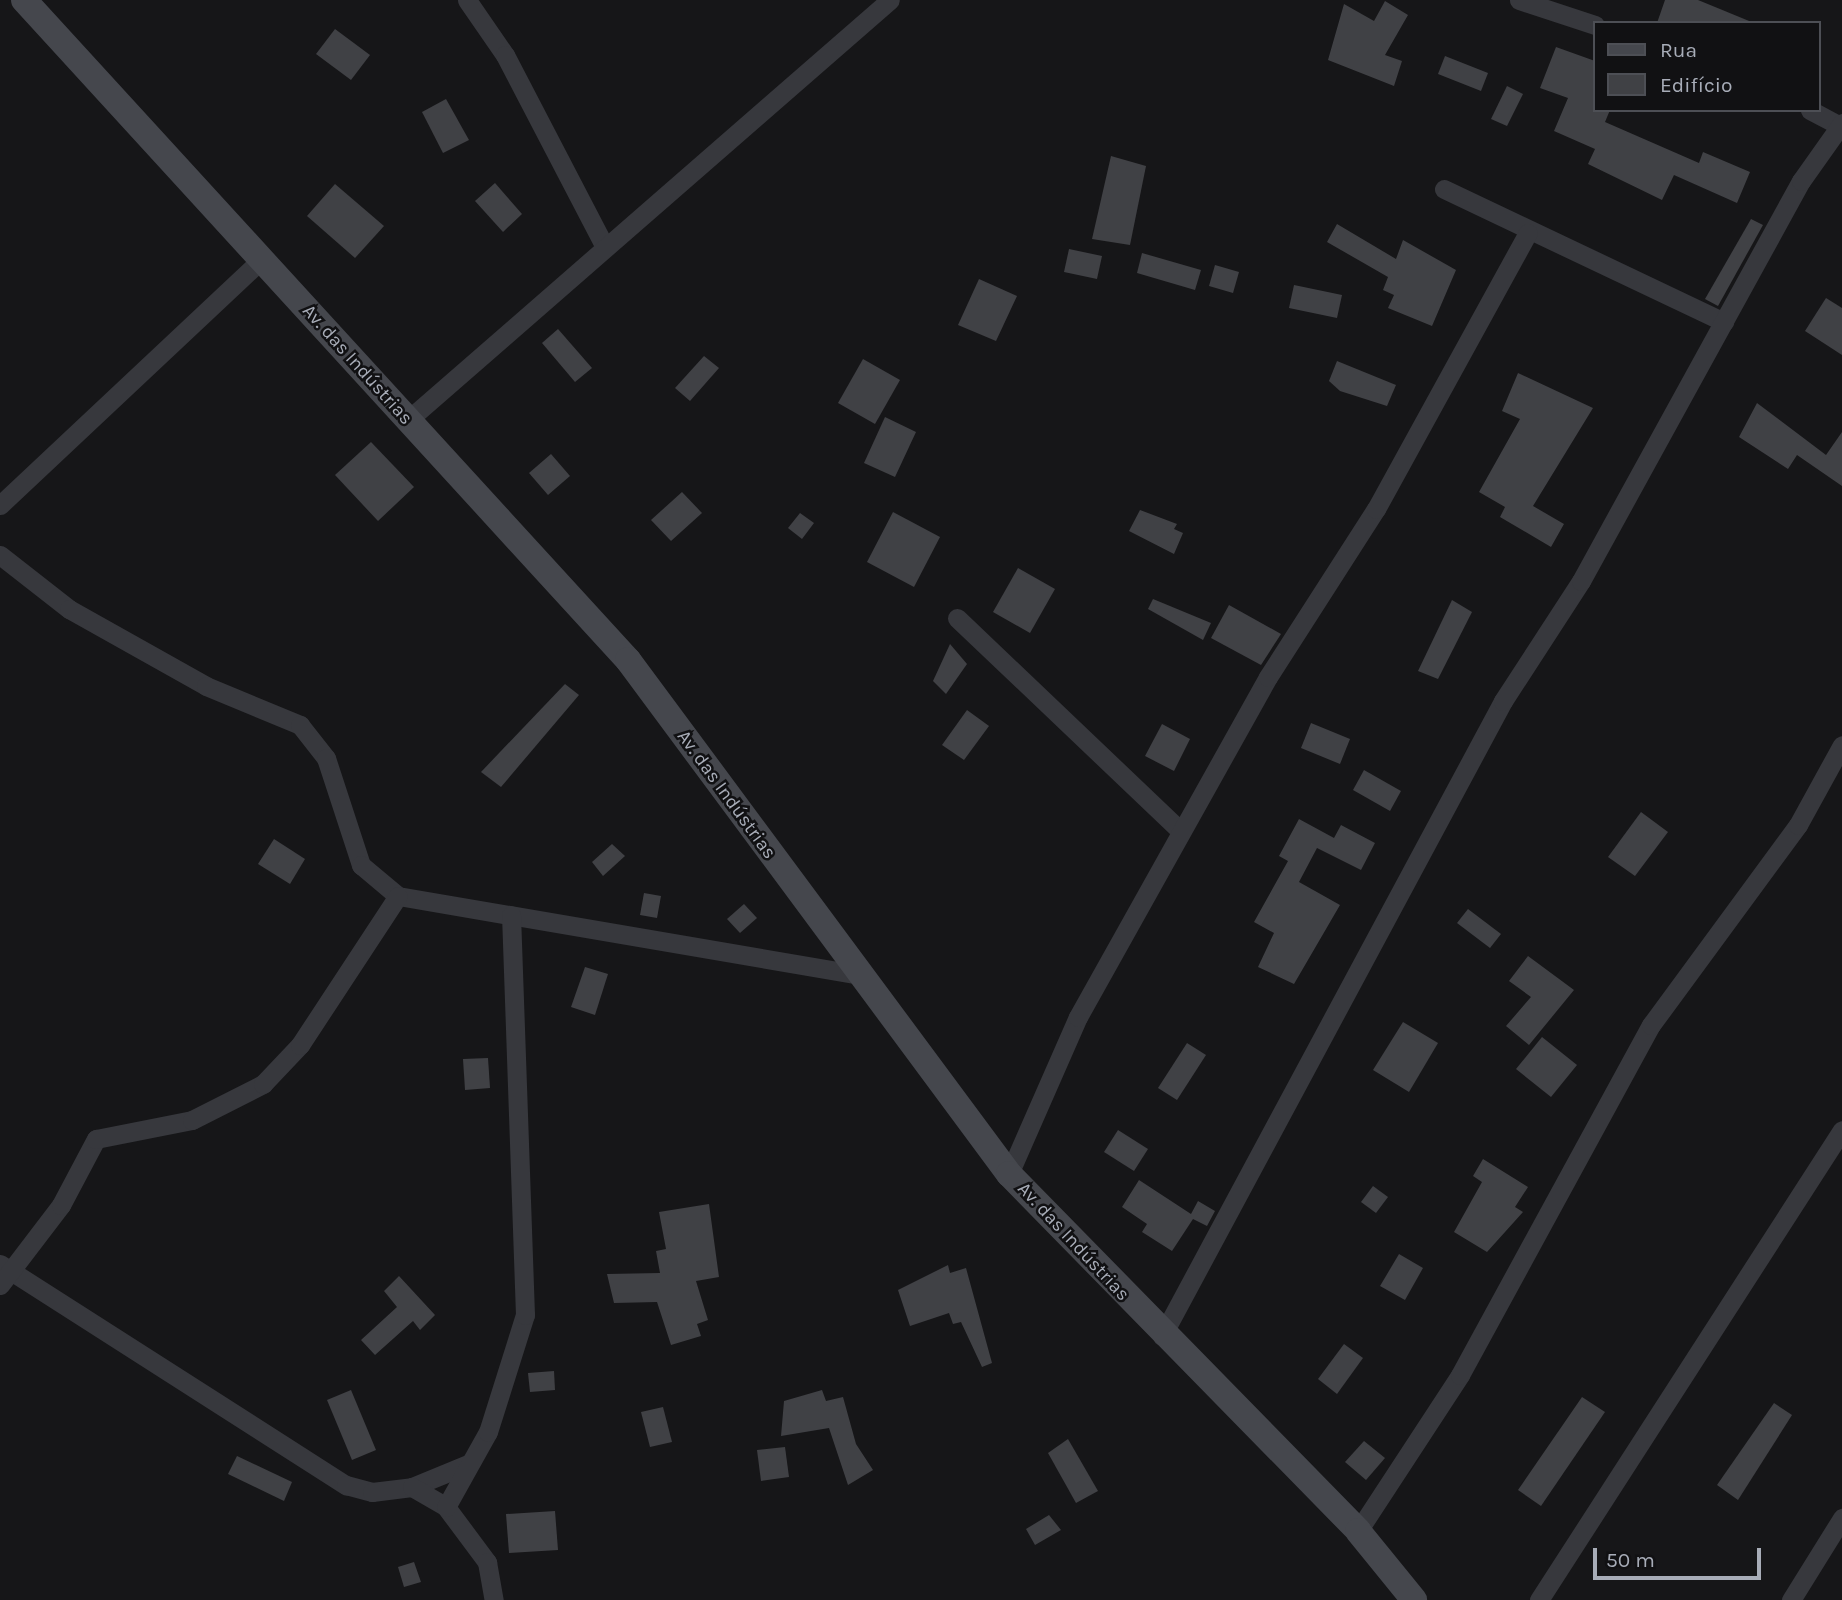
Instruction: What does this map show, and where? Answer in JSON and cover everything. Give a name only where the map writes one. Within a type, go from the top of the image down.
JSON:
[{"type":"street","name":"Av. das Indústrias","points":[[24,0],[628,660],[858,975],[1009,1174],[1162,1336],[1358,1531],[1411,1599]]},
{"type":"street","points":[[467,0],[505,55],[604,245]]},
{"type":"street","points":[[408,420],[604,245],[786,97],[890,0]]},
{"type":"street","points":[[1519,0],[1594,25]]},
{"type":"street","points":[[1162,1336],[1503,701],[1581,581],[1801,181],[1841,124],[1814,112]]},
{"type":"street","points":[[1444,189],[1528,233],[1724,322]]},
{"type":"street","points":[[1009,1174],[1078,1017],[1268,677],[1376,509],[1528,233]]},
{"type":"street","points":[[0,505],[261,260]]},
{"type":"street","points":[[0,555],[81,616],[206,686],[300,725],[326,758],[361,865],[398,896],[858,975]]},
{"type":"street","points":[[957,618],[1181,831]]},
{"type":"street","points":[[1358,1531],[1460,1374],[1651,1025],[1798,825],[1842,745]]},
{"type":"street","points":[[398,896],[300,1045],[262,1084],[192,1120],[96,1139],[61,1205],[3,1273],[346,1485],[372,1492],[412,1488],[468,1464]]},
{"type":"street","points":[[446,1507],[502,1395],[527,1297],[520,1252],[525,1197],[511,915]]},
{"type":"street","points":[[1539,1600],[1842,1130]]},
{"type":"street","points":[[412,1488],[446,1507],[487,1562],[494,1600]]},
{"type":"street","points":[[1791,1600],[1842,1518]]},
{"type":"building","points":[[1665,0],[1698,0],[1749,21],[1658,21]]},
{"type":"building","points":[[1385,1],[1408,15],[1385,55],[1402,61],[1394,86],[1328,60],[1344,4],[1374,21]]},
{"type":"building","points":[[335,29],[370,55],[351,80],[316,54]]},
{"type":"building","points":[[1556,47],[1594,61],[1594,112],[1609,112],[1605,122],[1699,163],[1703,152],[1750,172],[1737,203],[1674,175],[1662,200],[1588,164],[1595,149],[1554,131],[1568,98],[1540,88]]},
{"type":"building","points":[[1445,56],[1488,73],[1481,91],[1438,74]]},
{"type":"building","points":[[1507,86],[1523,94],[1507,126],[1491,119]]},
{"type":"building","points":[[446,99],[469,140],[443,153],[422,112]]},
{"type":"building","points":[[1111,156],[1146,166],[1130,245],[1092,239]]},
{"type":"building","points":[[495,183],[522,214],[503,232],[475,201]]},
{"type":"building","points":[[335,184],[384,226],[355,258],[307,216]]},
{"type":"building","points":[[1751,219],[1763,225],[1718,306],[1705,299]]},
{"type":"building","points":[[1337,224],[1396,259],[1403,240],[1456,270],[1432,326],[1388,308],[1394,295],[1383,290],[1388,277],[1327,242]]},
{"type":"building","points":[[1069,249],[1102,256],[1097,279],[1064,272]]},
{"type":"building","points":[[1142,253],[1201,270],[1195,290],[1137,273]]},
{"type":"building","points":[[1215,265],[1239,272],[1233,293],[1209,286]]},
{"type":"building","points":[[979,279],[1017,296],[996,341],[958,325]]},
{"type":"building","points":[[1294,285],[1342,295],[1337,318],[1289,308]]},
{"type":"building","points":[[1826,298],[1842,308],[1842,355],[1805,331]]},
{"type":"building","points":[[558,329],[592,368],[575,382],[542,343]]},
{"type":"building","points":[[704,356],[719,368],[690,401],[675,388]]},
{"type":"building","points":[[863,359],[900,380],[875,424],[838,403]]},
{"type":"building","points":[[1337,361],[1396,385],[1387,406],[1340,391],[1329,381]]},
{"type":"building","points":[[1518,373],[1593,408],[1533,506],[1564,524],[1551,547],[1500,517],[1505,507],[1479,492],[1520,419],[1502,411]]},
{"type":"building","points":[[1757,403],[1826,455],[1842,432],[1842,486],[1797,455],[1788,469],[1739,437]]},
{"type":"building","points":[[885,417],[916,432],[895,477],[864,463]]},
{"type":"building","points":[[371,442],[414,487],[378,521],[335,475]]},
{"type":"building","points":[[551,454],[570,476],[548,495],[529,473]]},
{"type":"building","points":[[682,492],[702,513],[671,541],[651,520]]},
{"type":"building","points":[[1140,510],[1177,524],[1174,529],[1183,533],[1174,554],[1129,531]]},
{"type":"building","points":[[893,512],[940,537],[914,587],[867,562]]},
{"type":"building","points":[[800,513],[814,523],[802,539],[788,528]]},
{"type":"building","points":[[1018,568],[1055,589],[1030,633],[993,612]]},
{"type":"building","points":[[1153,599],[1211,623],[1203,640],[1148,609]]},
{"type":"building","points":[[1452,600],[1472,612],[1438,679],[1418,671]]},
{"type":"building","points":[[1229,605],[1281,634],[1261,665],[1211,638]]},
{"type":"building","points":[[950,644],[967,664],[946,694],[933,681]]},
{"type":"building","points":[[565,684],[579,695],[501,787],[481,772]]},
{"type":"building","points":[[967,710],[989,726],[964,760],[942,745]]},
{"type":"building","points":[[1311,723],[1350,739],[1340,764],[1301,748]]},
{"type":"building","points":[[1162,724],[1190,739],[1174,771],[1145,756]]},
{"type":"building","points":[[1364,770],[1401,791],[1390,811],[1353,790]]},
{"type":"building","points":[[1641,812],[1668,832],[1635,876],[1608,857]]},
{"type":"building","points":[[1299,819],[1334,838],[1341,825],[1375,843],[1361,870],[1317,848],[1299,882],[1340,905],[1294,984],[1258,967],[1274,933],[1254,922],[1288,861],[1279,856]]},
{"type":"building","points":[[274,839],[305,859],[290,884],[258,864]]},
{"type":"building","points":[[612,844],[625,856],[603,876],[592,862]]},
{"type":"building","points":[[644,893],[661,896],[657,918],[640,915]]},
{"type":"building","points":[[744,904],[757,918],[740,933],[727,919]]},
{"type":"building","points":[[1468,909],[1501,934],[1490,948],[1457,923]]},
{"type":"building","points":[[1528,956],[1574,990],[1529,1045],[1506,1026],[1531,997],[1509,981]]},
{"type":"building","points":[[585,967],[608,974],[595,1015],[571,1007]]},
{"type":"building","points":[[1403,1022],[1438,1043],[1409,1092],[1373,1070]]},
{"type":"building","points":[[1542,1037],[1577,1065],[1551,1097],[1516,1069]]},
{"type":"building","points":[[1187,1043],[1206,1055],[1177,1100],[1158,1088]]},
{"type":"building","points":[[488,1058],[490,1088],[465,1090],[463,1059]]},
{"type":"building","points":[[1118,1130],[1148,1149],[1134,1171],[1104,1152]]},
{"type":"building","points":[[1483,1159],[1528,1187],[1515,1207],[1523,1212],[1487,1252],[1454,1232],[1482,1182],[1473,1176]]},
{"type":"building","points":[[1139,1180],[1191,1214],[1198,1201],[1215,1211],[1207,1226],[1193,1219],[1172,1251],[1142,1232],[1147,1224],[1122,1207]]},
{"type":"building","points":[[1373,1186],[1388,1197],[1376,1213],[1361,1202]]},
{"type":"building","points":[[709,1204],[719,1277],[696,1281],[708,1320],[697,1324],[701,1336],[671,1345],[657,1302],[614,1303],[607,1274],[660,1273],[656,1251],[666,1249],[659,1212]]},
{"type":"building","points":[[1399,1254],[1423,1268],[1405,1300],[1380,1286]]},
{"type":"building","points":[[948,1265],[950,1273],[966,1268],[992,1363],[982,1367],[961,1322],[953,1324],[949,1313],[910,1326],[898,1290]]},
{"type":"building","points":[[399,1276],[435,1315],[420,1330],[413,1321],[375,1355],[361,1340],[397,1307],[384,1291]]},
{"type":"building","points":[[1344,1344],[1363,1358],[1337,1394],[1318,1379]]},
{"type":"building","points":[[554,1371],[555,1390],[530,1392],[528,1373]]},
{"type":"building","points":[[351,1390],[376,1450],[352,1460],[327,1400]]},
{"type":"building","points":[[822,1390],[826,1401],[843,1397],[856,1444],[873,1470],[848,1485],[829,1428],[781,1436],[784,1401]]},
{"type":"building","points":[[1582,1397],[1605,1412],[1541,1506],[1518,1490]]},
{"type":"building","points":[[1774,1403],[1792,1415],[1738,1500],[1717,1485]]},
{"type":"building","points":[[663,1407],[672,1442],[650,1447],[641,1412]]},
{"type":"building","points":[[1068,1439],[1098,1491],[1076,1503],[1048,1453]]},
{"type":"building","points":[[1364,1441],[1385,1458],[1366,1480],[1345,1462]]},
{"type":"building","points":[[785,1447],[789,1477],[761,1481],[757,1450]]},
{"type":"building","points":[[237,1456],[292,1482],[284,1501],[228,1474]]},
{"type":"building","points":[[555,1511],[558,1550],[509,1553],[506,1514]]},
{"type":"building","points":[[1049,1515],[1061,1530],[1035,1545],[1026,1529]]},
{"type":"building","points":[[414,1562],[421,1582],[404,1587],[398,1567]]}]
